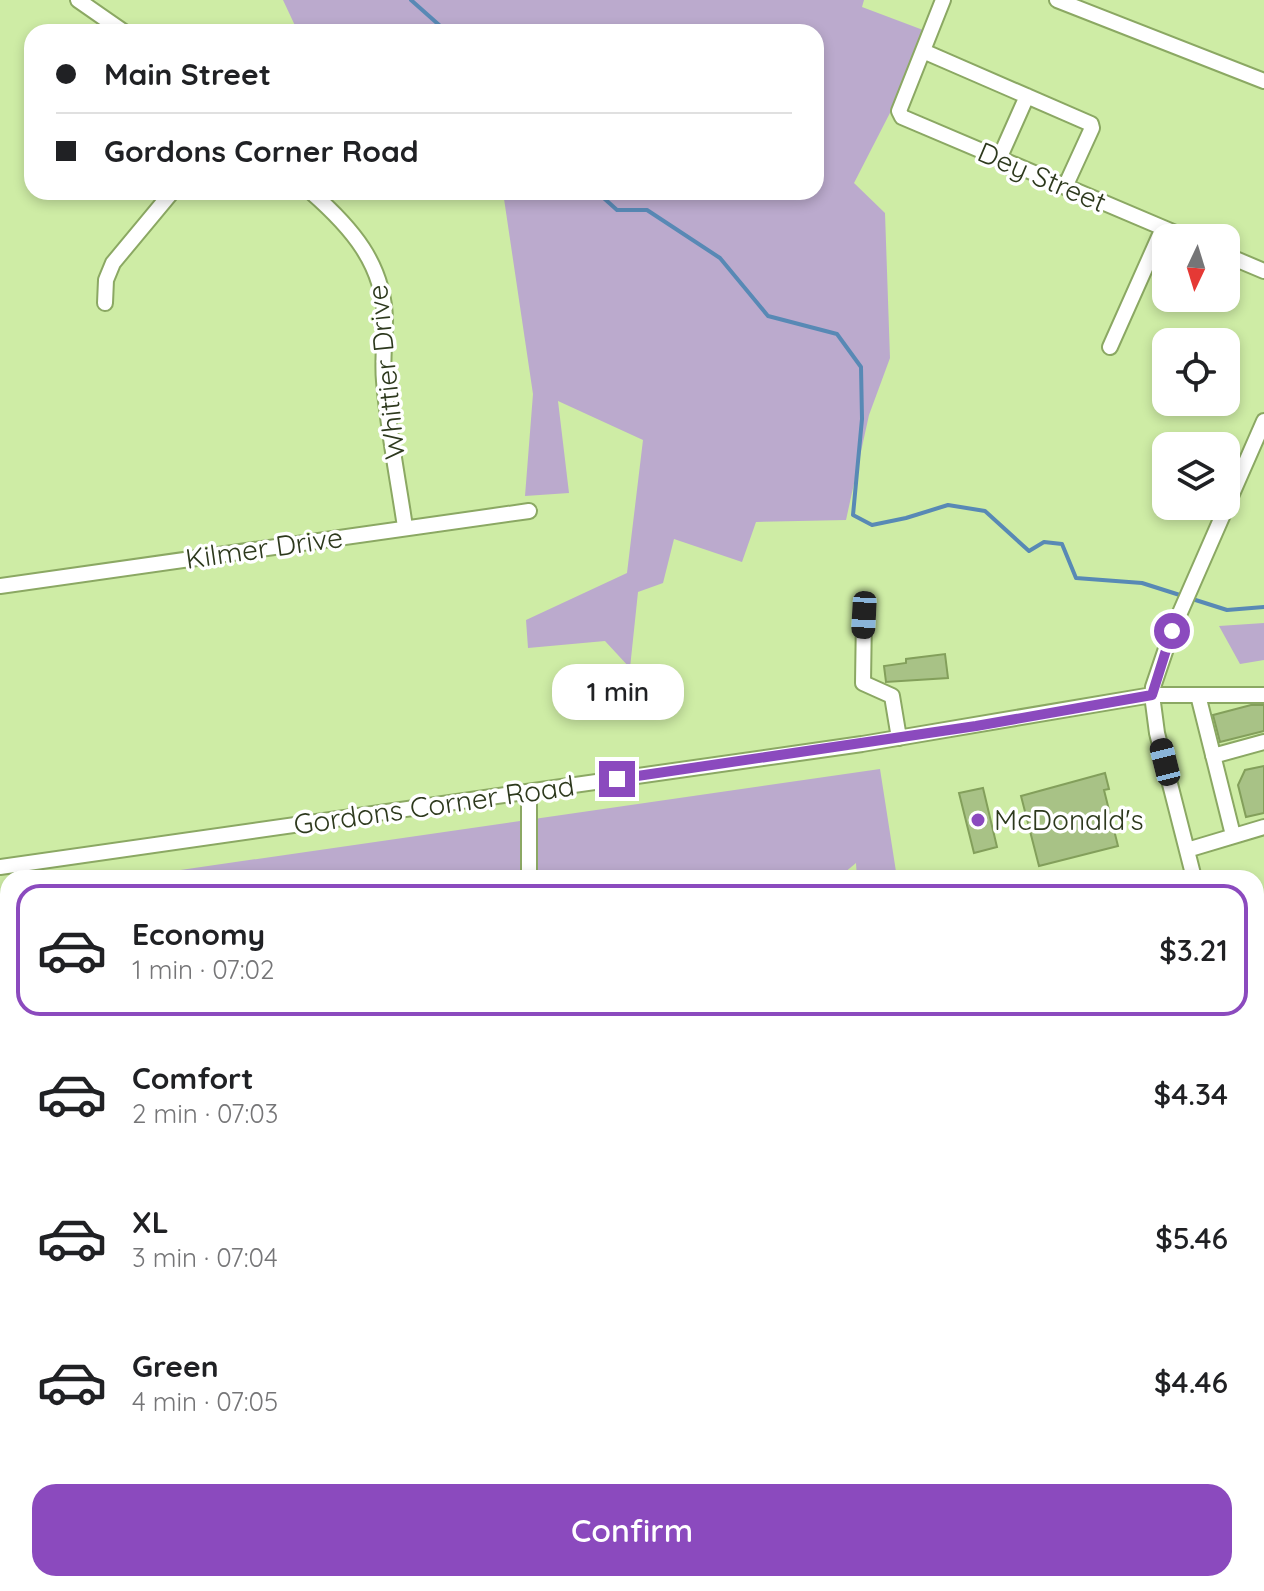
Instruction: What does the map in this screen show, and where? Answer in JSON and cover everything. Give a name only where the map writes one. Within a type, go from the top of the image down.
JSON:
[{"type":"street","points":[[78,0],[112,24]]},
{"type":"street","points":[[943,0],[923,51],[1092,126],[1065,187]]},
{"type":"street","points":[[1057,0],[1264,81]]},
{"type":"street","name":"Dey Street","points":[[923,51],[899,111],[902,117],[1153,224]]},
{"type":"street","points":[[999,159],[1027,96]]},
{"type":"street","points":[[105,303],[106,280],[113,263],[165,200]]},
{"type":"street","name":"Whittier Drive","points":[[319,200],[354,233],[380,283],[385,319],[384,384],[405,527]]},
{"type":"street","points":[[1110,347],[1152,253]]},
{"type":"street","points":[[1240,261],[1264,271]]},
{"type":"street","points":[[1192,870],[1157,733],[1152,695],[1178,618],[1264,421]]},
{"type":"street","name":"Kilmer Drive","points":[[0,586],[529,511]]},
{"type":"street","points":[[864,615],[863,683],[892,696],[899,738]]},
{"type":"street","name":"Gordons Corner Road","points":[[0,867],[899,738],[1152,695],[1264,695]]},
{"type":"street","points":[[1198,695],[1233,835]]},
{"type":"street","points":[[1213,756],[1264,742]]},
{"type":"street","points":[[529,792],[529,870]]},
{"type":"street","points":[[1187,850],[1264,827]]},
{"type":"shaded area","points":[[283,0],[864,0],[862,7],[931,33],[854,183],[885,213],[890,358],[869,415],[846,520],[756,522],[742,562],[674,539],[663,583],[638,592],[630,668],[605,641],[528,648],[526,620],[627,573],[643,440],[558,401],[569,493],[525,496],[533,394],[504,200],[824,200],[824,24],[294,24]]},
{"type":"shaded area","points":[[1264,623],[1264,660],[1240,664],[1219,626]]},
{"type":"shaded area","points":[[880,769],[896,870],[856,870],[856,863],[848,870],[181,870]]},
{"type":"building","points":[[945,654],[948,678],[886,682],[884,666],[906,663],[906,659]]},
{"type":"building","points":[[1251,705],[1264,705],[1264,731],[1220,742],[1213,715]]},
{"type":"building","points":[[1264,766],[1264,813],[1246,817],[1238,785],[1245,770]]},
{"type":"building","points":[[1105,773],[1109,789],[1104,790],[1118,846],[1039,866],[1021,796]]},
{"type":"building","name":"McDonald's","points":[[983,788],[997,847],[974,853],[959,793]]},
{"type":"waterway","points":[[411,0],[438,24]]},
{"type":"waterway","points":[[606,200],[617,210],[647,210],[720,258],[768,316],[837,334],[861,367],[862,419],[853,515],[872,525],[948,505],[985,511],[1029,551],[1044,542],[1062,544],[1076,578],[1142,583],[1227,610],[1264,607]]},
{"type":"place","name":"McDonald's","points":[[978,820]]},
{"type":"route","points":[[617,779],[976,726],[1152,695],[1172,631]]}]
